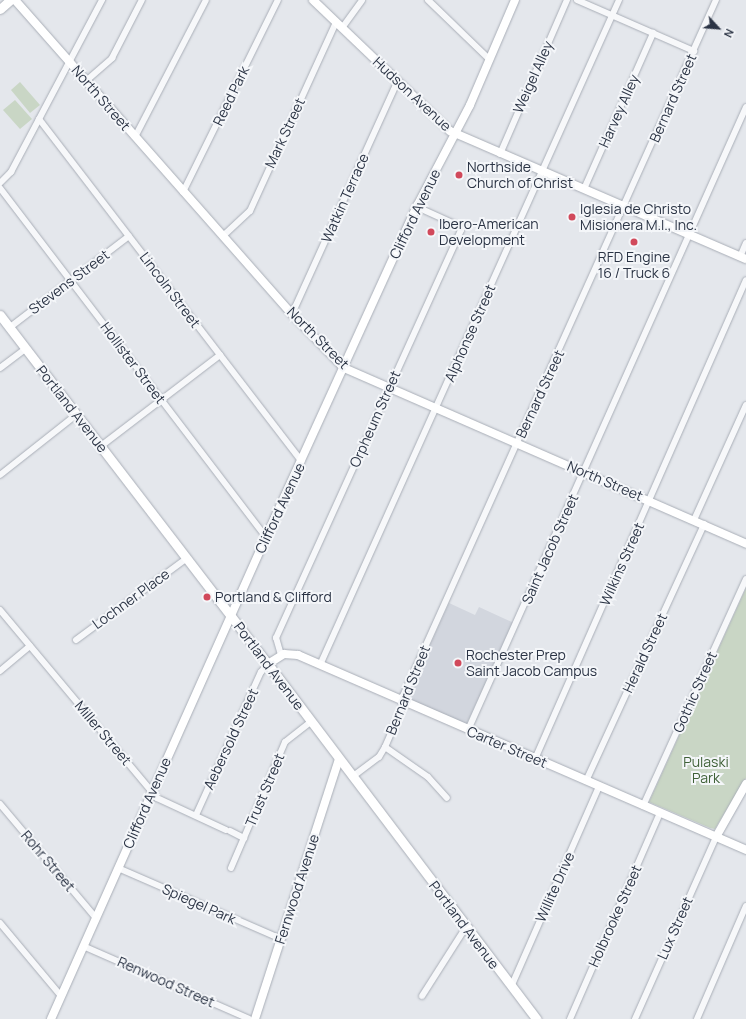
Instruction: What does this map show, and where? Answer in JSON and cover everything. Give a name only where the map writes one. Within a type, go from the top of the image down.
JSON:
[{"type":"main road","points":[[0,9],[10,0]]},
{"type":"main road","name":"North Street","points":[[15,0],[292,314],[344,368],[650,500],[746,544]]},
{"type":"main road","name":"Hudson Avenue","points":[[313,0],[397,82],[456,134],[743,258]]},
{"type":"main road","name":"Clifford Avenue","points":[[51,1019],[266,537],[417,207],[456,134],[515,0]]},
{"type":"main road","name":"Portland Avenue","points":[[0,315],[186,559],[231,615],[536,1019]]},
{"type":"main road","name":"Carter Street","points":[[281,655],[292,654],[320,665],[746,850]]},
{"type":"main road","points":[[268,664],[281,655]]},
{"type":"main road","name":"Fernwood Avenue","points":[[255,1019],[339,759]]},
{"type":"main road","points":[[716,837],[746,784]]},
{"type":"street","points":[[0,183],[11,172],[102,0]]},
{"type":"street","points":[[86,81],[112,58],[142,0]]},
{"type":"street","points":[[135,137],[206,0]]},
{"type":"street","name":"Reed Park","points":[[183,192],[278,0]]},
{"type":"street","name":"Mark Street","points":[[223,236],[250,211],[339,25],[362,0]]},
{"type":"street","points":[[428,0],[489,59]]},
{"type":"street","name":"Weigel Alley","points":[[500,154],[567,0]]},
{"type":"street","points":[[577,0],[694,51]]},
{"type":"street","name":"Alphonse Street","points":[[320,665],[543,172],[619,0]]},
{"type":"street","name":"Bernard Street","points":[[352,777],[380,757],[385,747],[403,702],[517,443],[625,207],[716,0]]},
{"type":"street","name":"Harvey Alley","points":[[584,189],[653,33]]},
{"type":"street","name":"Watkin Terrace","points":[[292,314],[397,82]]},
{"type":"street","name":"Saint Jacob Street","points":[[468,730],[585,472],[746,107]]},
{"type":"street","name":"Lincoln Street","points":[[39,120],[130,236],[301,461]]},
{"type":"street","name":"Hollister Street","points":[[0,188],[266,537]]},
{"type":"street","name":"Orpheum Street","points":[[281,655],[276,638],[461,230],[460,226],[417,207]]},
{"type":"street","name":"Stevens Street","points":[[9,328],[130,236]]},
{"type":"street","points":[[743,258],[746,243]]},
{"type":"street","name":"Wilkins Street","points":[[535,759],[746,280]]},
{"type":"street","points":[[0,368],[25,349]]},
{"type":"street","points":[[101,446],[220,355]]},
{"type":"street","points":[[694,520],[746,405]]},
{"type":"street","points":[[0,475],[76,415]]},
{"type":"street","name":"Herald Street","points":[[586,781],[704,524]]},
{"type":"street","name":"Lochner Place","points":[[76,640],[186,559]]},
{"type":"street","name":"Gothic Street","points":[[643,806],[746,579]]},
{"type":"street","name":"Miller Street","points":[[0,610],[158,798],[244,838]]},
{"type":"street","points":[[0,671],[30,646]]},
{"type":"street","name":"Aebersold Street","points":[[196,816],[261,672],[268,664]]},
{"type":"street","name":"Trust Street","points":[[231,868],[285,742],[311,722]]},
{"type":"street","points":[[385,747],[428,777],[447,798]]},
{"type":"street","name":"Willite Drive","points":[[512,987],[599,787]]},
{"type":"street","name":"Rohr Street","points":[[0,804],[96,918]]},
{"type":"street","name":"Holbrooke Street","points":[[570,1019],[660,813]]},
{"type":"street","name":"Lux Street","points":[[635,1019],[716,837]]},
{"type":"street","name":"Spiegel Park","points":[[118,868],[281,939]]},
{"type":"street","points":[[697,1019],[746,906]]},
{"type":"street","points":[[0,924],[61,996]]},
{"type":"street","points":[[422,996],[466,928]]},
{"type":"street","name":"Renwood Street","points":[[83,946],[249,1019]]},
{"type":"shaded area","name":"Rochester Prep Saint Jacob Campus","points":[[449,603],[475,615],[479,607],[514,623],[466,725],[406,698]]},
{"type":"green space","points":[[20,82],[40,105],[30,113],[11,90]]},
{"type":"green space","points":[[15,100],[32,119],[20,129],[3,110]]},
{"type":"green space","name":"Pulaski Park","points":[[746,588],[746,778],[715,829],[649,802]]},
{"type":"place","name":"Northside Church of Christ","points":[[459,175]]},
{"type":"place","name":"Iglesia de Christo Misionera M.I., Inc.","points":[[572,217]]},
{"type":"place","name":"Ibero-American Development","points":[[431,232]]},
{"type":"place","name":"RFD Engine 16 / Truck 6","points":[[634,242]]},
{"type":"place","name":"Portland & Clifford","points":[[207,597]]},
{"type":"place","name":"Rochester Prep Saint Jacob Campus","points":[[458,663]]}]
